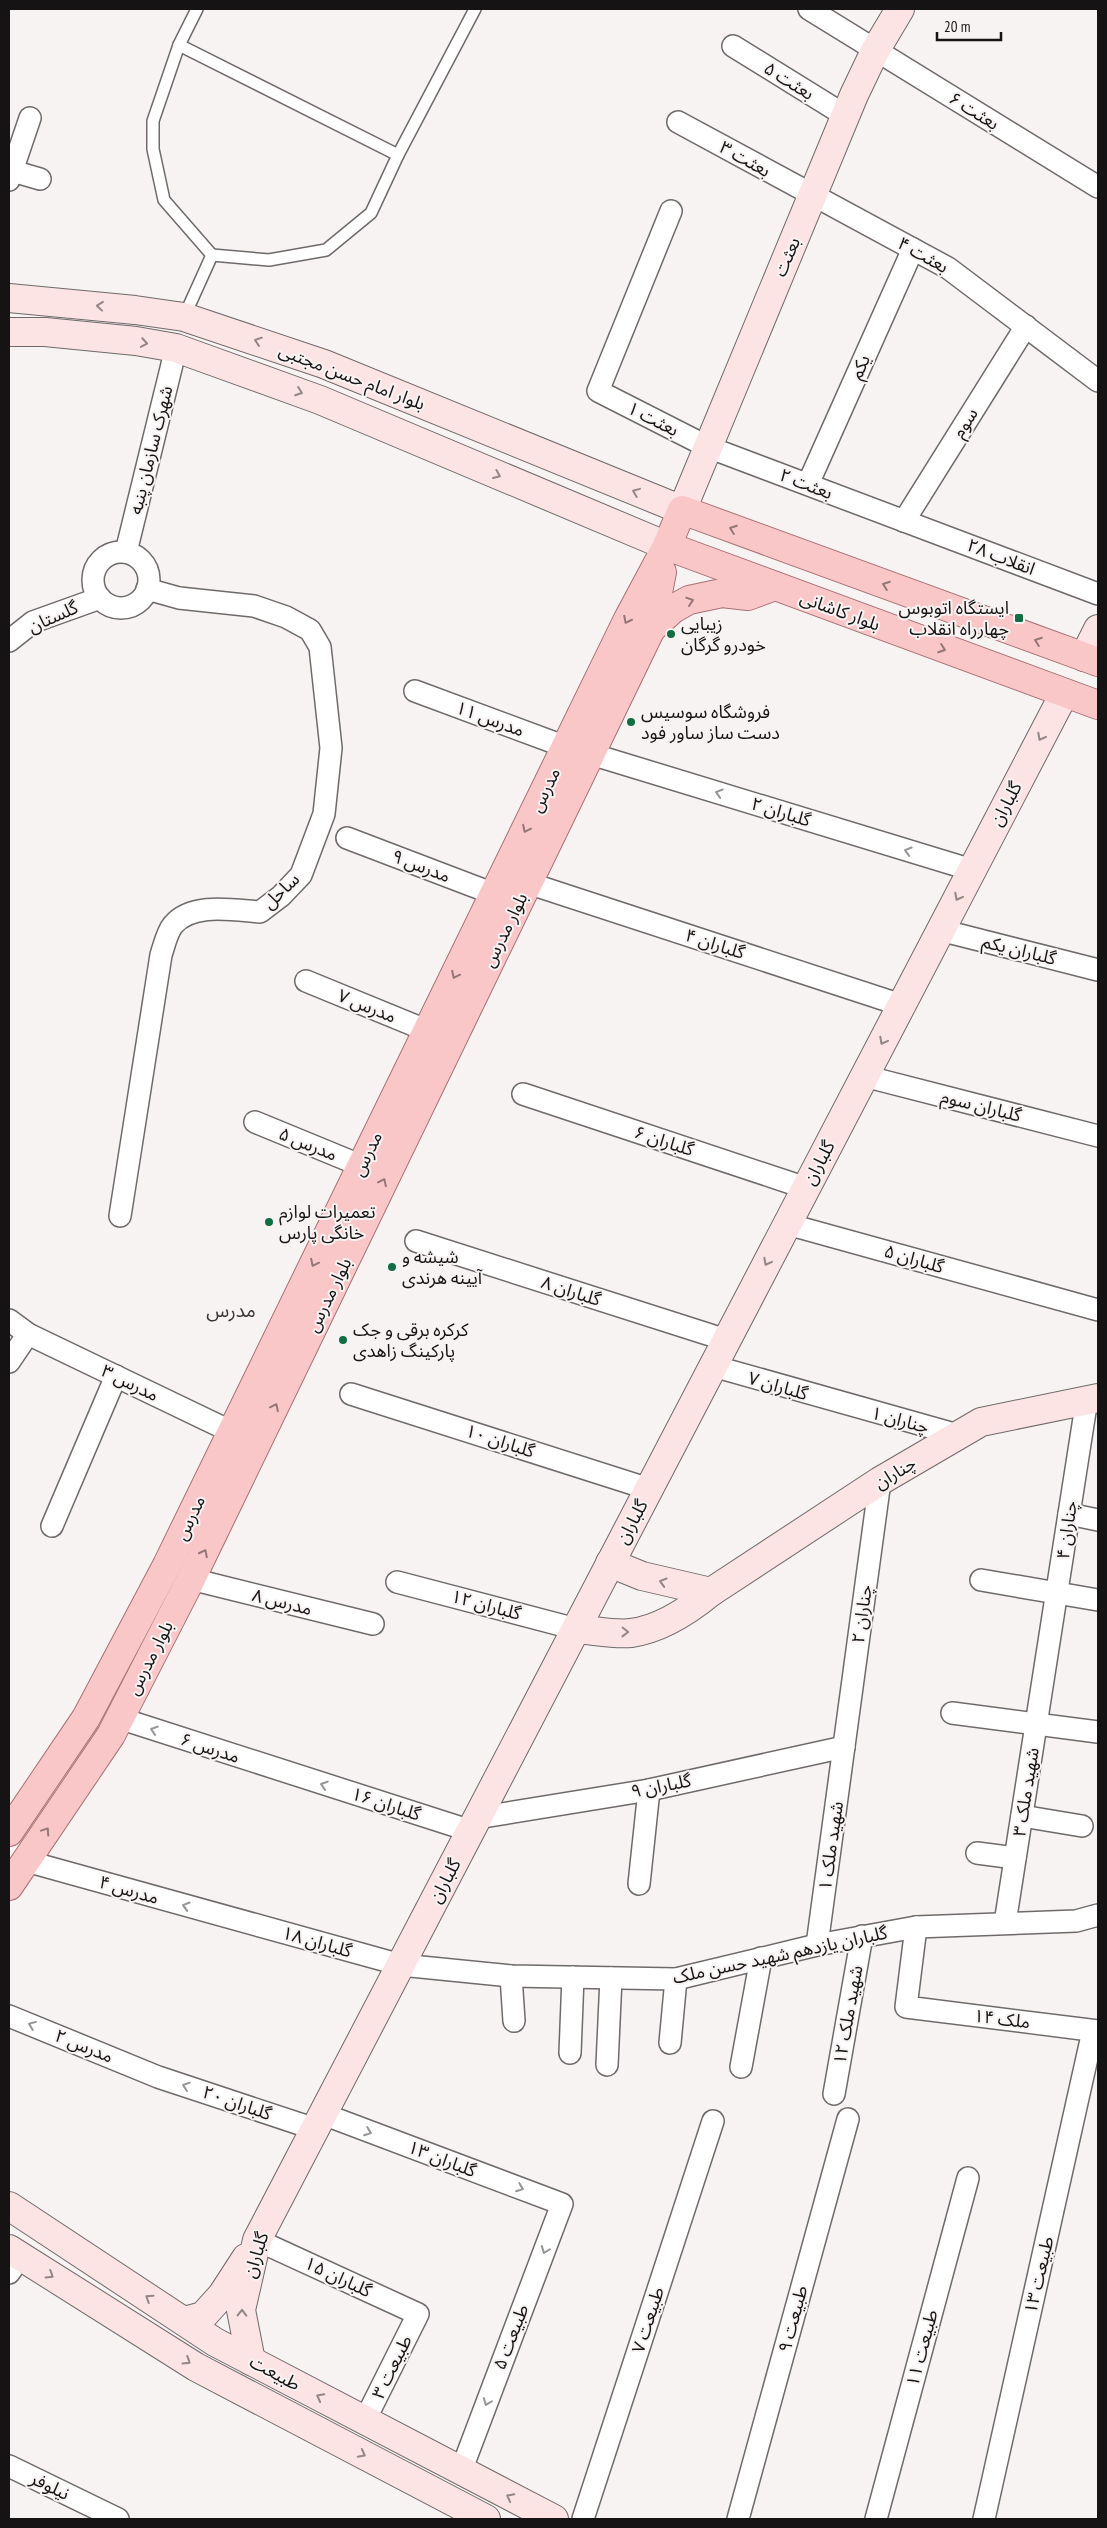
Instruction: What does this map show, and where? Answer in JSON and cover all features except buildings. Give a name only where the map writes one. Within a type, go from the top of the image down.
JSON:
[{"type":"main road","points":[[667,546],[682,510],[1091,660],[1064,694]]},
{"type":"main road","name":"بلوار کاشانی","points":[[667,546],[1098,705]]},
{"type":"main road","name":"بلوار مدرس","points":[[9,1886],[111,1735],[191,1579],[528,883],[578,750],[651,629],[667,546]]},
{"type":"main road","name":"مدرس","points":[[9,1832],[86,1718],[167,1565],[494,894],[578,750],[628,619],[667,546]]},
{"type":"main road","points":[[651,629],[673,608],[689,600],[722,593],[748,596],[775,586]]},
{"type":"main road","points":[[279,1336],[304,1346]]},
{"type":"street","name":"۶ بعثت","points":[[809,9],[1098,187]]},
{"type":"street","name":"بعثت","points":[[682,510],[846,116],[876,51],[900,9]]},
{"type":"street","name":"۵ بعثت","points":[[733,46],[846,116]]},
{"type":"street","points":[[30,118],[10,174],[40,179]]},
{"type":"street","name":"۳ بعثت","points":[[678,122],[812,196]]},
{"type":"street","name":"۴ بعثت","points":[[812,196],[948,268],[1098,381]]},
{"type":"street","name":"۱ بعثت","points":[[670,211],[598,391],[708,446]]},
{"type":"street","name":"یکم","points":[[808,484],[913,249]]},
{"type":"street","name":"بلوار امام حسن مجتبی","points":[[9,298],[52,301],[184,317],[324,364],[682,510]]},
{"type":"street","name":"سوم","points":[[904,521],[1026,326]]},
{"type":"street","name":"بلوار امام حسن مجتبی","points":[[9,332],[45,332],[136,341],[176,348],[320,400],[667,546]]},
{"type":"street","name":"شهرک سازمان پنبه","points":[[126,552],[176,348]]},
{"type":"street","points":[[460,458],[472,425]]},
{"type":"street","name":"۲ بعثت","points":[[708,446],[904,521]]},
{"type":"street","name":"۲۸ انقلاب","points":[[904,521],[1098,594]]},
{"type":"street","points":[[126,552],[140,560],[146,567],[149,579],[147,589],[138,602],[129,607],[116,608],[100,598],[93,582],[98,564],[114,553],[126,552]]},
{"type":"street","name":"ساحل","points":[[120,1216],[161,955],[173,925],[191,912],[222,910],[260,912],[281,896],[301,875],[324,814],[331,748],[320,647],[310,630],[286,617],[254,606],[179,598],[147,589]]},
{"type":"street","name":"گلستان","points":[[9,641],[33,622],[100,598]]},
{"type":"street","points":[[1091,660],[1098,629]]},
{"type":"street","name":"مدرس ۱۱","points":[[415,691],[578,750]]},
{"type":"street","name":"گلباران","points":[[251,2361],[241,2310],[257,2240],[1064,694]]},
{"type":"street","name":"گلباران ۲","points":[[578,750],[972,870]]},
{"type":"street","name":"مدرس ۹","points":[[347,838],[494,894]]},
{"type":"street","name":"گلباران ۴","points":[[528,883],[901,1005]]},
{"type":"street","name":"گلباران یکم","points":[[940,930],[1098,970]]},
{"type":"street","name":"مدرس ۷","points":[[306,981],[428,1031]]},
{"type":"street","name":"گلباران سوم","points":[[864,1076],[1098,1136]]},
{"type":"street","name":"گلباران ۶","points":[[523,1094],[806,1188]]},
{"type":"street","name":"مدرس ۵","points":[[255,1122],[362,1166]]},
{"type":"street","name":"گلباران ۵","points":[[787,1224],[1098,1310]]},
{"type":"street","name":"گلباران ۸","points":[[416,1241],[726,1340]]},
{"type":"street","name":"مدرس ۳","points":[[9,1320],[28,1334],[232,1432]]},
{"type":"street","points":[[9,1362],[28,1334]]},
{"type":"street","name":"۷ گلباران","points":[[713,1366],[843,1405]]},
{"type":"street","points":[[52,1526],[116,1376]]},
{"type":"street","name":"گلباران ۱۰","points":[[351,1394],[649,1489]]},
{"type":"street","name":"چناران","points":[[576,1629],[630,1633],[661,1624],[692,1608],[711,1592],[880,1481],[981,1422],[1093,1398]]},
{"type":"street","name":"۴ چناران","points":[[1046,1661],[1069,1514],[1093,1398]]},
{"type":"street","name":"چناران ۱","points":[[843,1405],[958,1435]]},
{"type":"street","name":"۲ چناران","points":[[844,1747],[880,1481]]},
{"type":"street","points":[[1069,1514],[1098,1520]]},
{"type":"street","points":[[610,1563],[642,1576],[711,1592]]},
{"type":"street","name":"مدرس ۸","points":[[191,1579],[373,1624]]},
{"type":"street","points":[[981,1580],[1098,1600]]},
{"type":"street","name":"گلباران ۱۲","points":[[397,1582],[576,1629]]},
{"type":"street","name":"۳ شهید ملک","points":[[1005,1924],[1046,1661]]},
{"type":"street","points":[[952,1713],[1098,1732]]},
{"type":"street","name":"مدرس ۶","points":[[119,1718],[301,1777]]},
{"type":"street","name":"۹ گلباران","points":[[474,1825],[649,1790],[844,1747]]},
{"type":"street","name":"۱ شهید ملک","points":[[817,1945],[844,1747]]},
{"type":"street","name":"گلباران ۱۶","points":[[301,1777],[474,1825]]},
{"type":"street","points":[[639,1884],[649,1790]]},
{"type":"street","points":[[1022,1816],[1082,1826]]},
{"type":"street","points":[[976,1853],[1015,1858]]},
{"type":"street","name":"مدرس ۴","points":[[26,1861],[233,1919]]},
{"type":"street","name":"گلباران یازدهم شهید حسن ملک","points":[[400,1965],[511,1976],[676,1979],[817,1945],[916,1927],[1076,1921],[1098,1915]]},
{"type":"street","name":"گلباران ۱۸","points":[[233,1919],[400,1965]]},
{"type":"street","name":"ملک ۱۴","points":[[916,1927],[906,2007],[1096,2031]]},
{"type":"street","name":"۱۲ شهید ملک","points":[[834,2094],[862,1936]]},
{"type":"street","points":[[742,2067],[761,1958]]},
{"type":"street","points":[[511,1976],[514,2021]]},
{"type":"street","points":[[570,2053],[573,1977]]},
{"type":"street","points":[[607,2065],[610,1978]]},
{"type":"street","points":[[670,2043],[676,1979]]},
{"type":"street","name":"مدرس ۲","points":[[9,2016],[158,2076]]},
{"type":"street","name":"طبیعت ۱۳","points":[[984,2519],[1096,2031]]},
{"type":"street","name":"گلباران ۲۰","points":[[158,2076],[319,2122]]},
{"type":"street","name":"طبیعت ۹","points":[[738,2519],[848,2119]]},
{"type":"street","name":"طبیعت ۷","points":[[583,2519],[713,2120]]},
{"type":"street","name":"۱۳ گلباران","points":[[319,2122],[562,2204]]},
{"type":"street","name":"طبیعت ۱۱","points":[[876,2519],[968,2178]]},
{"type":"street","name":"۵ طبیعت","points":[[461,2471],[562,2204]]},
{"type":"street","name":"طبیعت","points":[[9,2206],[215,2342],[554,2519]]},
{"type":"street","points":[[184,2321],[204,2316],[222,2295],[257,2240]]},
{"type":"street","name":"گلباران ۱۵","points":[[257,2240],[418,2314]]},
{"type":"street","name":"طبیعت","points":[[13,2259],[196,2367],[480,2516]]},
{"type":"street","name":"طبیعت ۳","points":[[358,2417],[418,2314]]},
{"type":"street","points":[[335,2440],[358,2417]]},
{"type":"street","name":"نیلوفر","points":[[9,2466],[118,2519]]},
{"type":"street","points":[[480,2516],[485,2483]]},
{"type":"lane","points":[[197,9],[179,45],[153,121],[153,149],[164,200],[212,255],[269,260],[326,250],[371,213],[398,155],[475,9]]},
{"type":"lane","points":[[179,45],[398,155]]},
{"type":"lane","points":[[184,317],[212,255]]},
{"type":"place","name":"ایستگاه اتوبوس چهارراه انقلاب","points":[[1019,618]]},
{"type":"place","name":"زیبایی خودرو گرگان","points":[[671,634]]},
{"type":"place","name":"فروشگاه سوسیس دست ساز ساور فود","points":[[631,722]]},
{"type":"place","name":"تعمیرات لوازم خانگی پارس","points":[[269,1222]]},
{"type":"place","name":"شیشه و آیینه هرندی","points":[[392,1267]]},
{"type":"place","name":"کرکره برقی و جک پارکینگ زاهدی","points":[[343,1340]]},
{"type":"district","name":"مدرس","points":[[231,1310]]}]
